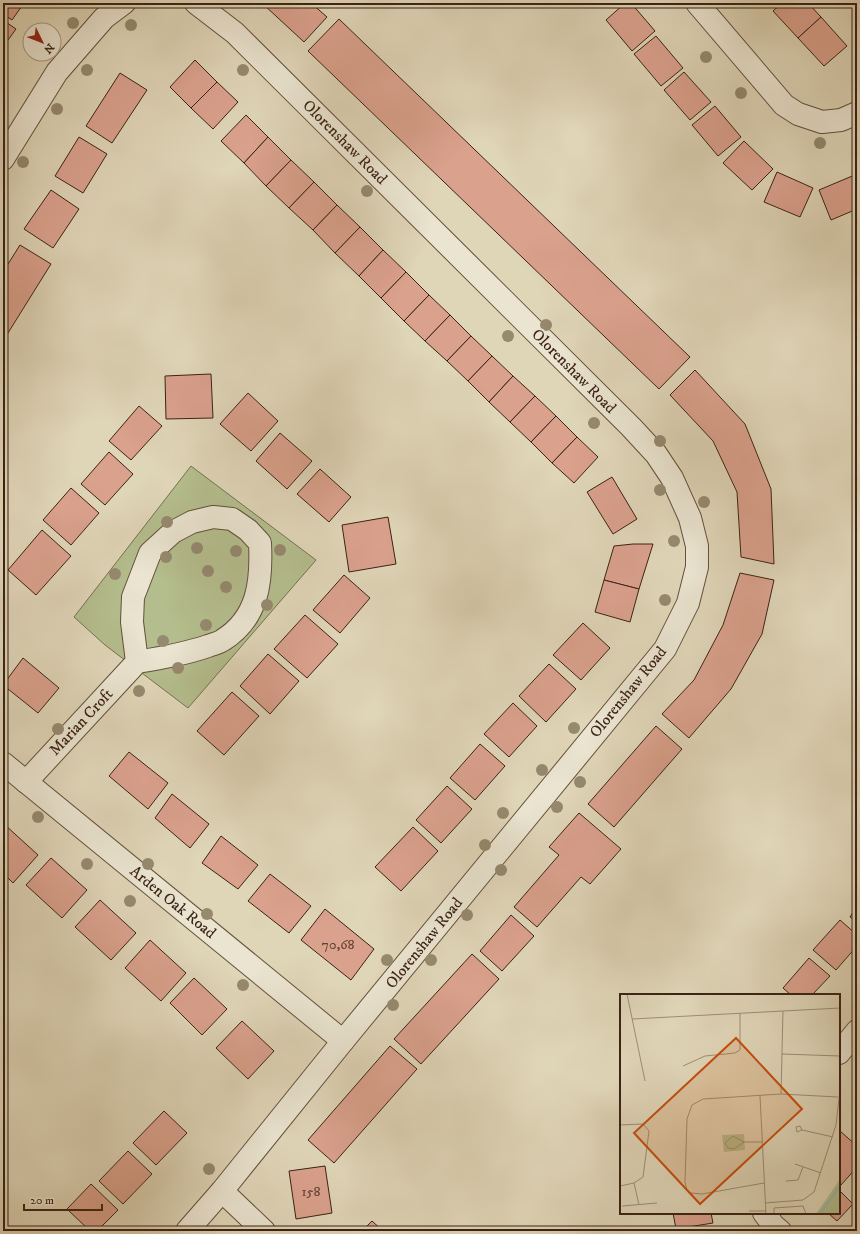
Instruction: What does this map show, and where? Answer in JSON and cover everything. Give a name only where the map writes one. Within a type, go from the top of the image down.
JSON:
[{"type":"street","points":[[3,159],[57,72],[104,18],[124,3]]},
{"type":"street","name":"Olorenshaw Road","points":[[187,1231],[222,1191],[343,1041],[665,649],[688,603],[696,567],[697,546],[690,518],[672,478],[656,454],[631,427],[235,33],[196,3]]},
{"type":"street","points":[[697,3],[784,105],[798,114],[822,122],[841,120],[857,113]]},
{"type":"street","points":[[212,517],[232,519],[248,530],[260,543],[260,582],[252,609],[243,624],[222,641],[191,652],[137,662],[132,622],[133,597],[150,553],[173,532],[192,522],[212,517]]},
{"type":"street","name":"Marian Croft","points":[[26,782],[137,662]]},
{"type":"street","name":"Arden Oak Road","points":[[3,763],[343,1041]]},
{"type":"street","points":[[840,1052],[857,1031]]},
{"type":"street","points":[[222,1191],[264,1231]]},
{"type":"street","points":[[765,1214],[780,1231]]},
{"type":"green space","points":[[191,466],[316,560],[188,708],[105,645],[74,617]]},
{"type":"building","points":[[3,3],[24,3],[12,20],[3,14]]},
{"type":"building","points":[[266,3],[311,3],[327,17],[304,42],[264,5]]},
{"type":"building","points":[[625,3],[631,3],[655,31],[632,51],[606,20]]},
{"type":"building","points":[[782,3],[808,3],[821,17],[798,38],[773,11]]},
{"type":"building","points":[[821,17],[847,46],[824,66],[798,38]]},
{"type":"building","points":[[339,19],[690,357],[659,389],[308,51]]},
{"type":"building","points":[[3,20],[16,29],[3,47]]},
{"type":"building","points":[[656,36],[683,68],[661,86],[634,54]]},
{"type":"building","points":[[195,60],[217,82],[191,108],[170,87]]},
{"type":"building","points":[[684,72],[711,102],[690,120],[664,90]]},
{"type":"building","points":[[120,73],[147,90],[112,143],[86,126]]},
{"type":"building","points":[[217,82],[238,102],[213,129],[191,108]]},
{"type":"building","points":[[715,106],[741,137],[718,156],[692,125]]},
{"type":"building","points":[[246,115],[268,137],[244,163],[221,141]]},
{"type":"building","points":[[79,137],[107,154],[83,193],[55,176]]},
{"type":"building","points":[[268,137],[291,160],[266,186],[244,163]]},
{"type":"building","points":[[744,141],[773,169],[752,190],[723,163]]},
{"type":"building","points":[[291,160],[314,182],[289,208],[266,186]]},
{"type":"building","points":[[777,172],[813,188],[800,217],[764,202]]},
{"type":"building","points":[[857,174],[857,209],[831,220],[819,190]]},
{"type":"building","points":[[314,182],[337,205],[313,230],[289,208]]},
{"type":"building","points":[[51,190],[79,209],[53,248],[24,229]]},
{"type":"building","points":[[337,205],[360,227],[335,253],[313,230]]},
{"type":"building","points":[[360,227],[383,250],[359,276],[335,253]]},
{"type":"building","points":[[20,245],[51,264],[3,341],[3,272]]},
{"type":"building","points":[[383,250],[406,272],[381,298],[359,276]]},
{"type":"building","points":[[406,272],[429,295],[404,321],[381,298]]},
{"type":"building","points":[[429,295],[450,315],[425,341],[404,321]]},
{"type":"building","points":[[450,315],[471,336],[447,361],[425,341]]},
{"type":"building","points":[[471,336],[492,356],[468,381],[447,361]]},
{"type":"building","points":[[492,356],[513,376],[489,402],[468,381]]},
{"type":"building","points":[[695,370],[745,424],[771,489],[774,564],[741,557],[737,492],[713,441],[670,395]]},
{"type":"building","points":[[211,374],[213,418],[166,419],[165,376]]},
{"type":"building","points":[[513,376],[535,396],[510,422],[489,402]]},
{"type":"building","points":[[248,393],[278,421],[251,451],[220,424]]},
{"type":"building","points":[[535,396],[556,416],[531,442],[510,422]]},
{"type":"building","points":[[139,406],[162,426],[131,460],[109,441]]},
{"type":"building","points":[[556,416],[577,437],[552,463],[531,442]]},
{"type":"building","points":[[280,433],[312,461],[287,489],[256,461]]},
{"type":"building","points":[[577,437],[598,457],[574,483],[552,463]]},
{"type":"building","points":[[109,452],[133,474],[105,505],[81,484]]},
{"type":"building","points":[[320,469],[351,497],[329,522],[297,494]]},
{"type":"building","points":[[612,477],[637,519],[613,534],[587,492]]},
{"type":"building","points":[[71,488],[99,513],[71,545],[43,520]]},
{"type":"building","points":[[388,517],[396,564],[349,572],[342,525]]},
{"type":"building","points":[[42,530],[71,556],[36,595],[8,570]]},
{"type":"building","points":[[653,544],[639,589],[604,580],[614,546]]},
{"type":"building","points":[[740,573],[774,580],[762,634],[731,689],[689,738],[662,714],[694,680],[723,625]]},
{"type":"building","points":[[344,575],[370,598],[340,633],[313,610]]},
{"type":"building","points":[[604,580],[639,589],[630,622],[595,612]]},
{"type":"building","points":[[305,615],[338,644],[307,678],[274,649]]},
{"type":"building","points":[[583,623],[610,648],[581,680],[553,655]]},
{"type":"building","points":[[3,648],[7,651],[3,656]]},
{"type":"building","points":[[268,654],[299,681],[270,714],[240,686]]},
{"type":"building","points":[[23,658],[59,688],[38,713],[3,685]]},
{"type":"building","points":[[549,664],[576,689],[546,722],[519,696]]},
{"type":"building","points":[[232,692],[259,716],[224,755],[197,731]]},
{"type":"building","points":[[513,703],[537,726],[509,757],[484,734]]},
{"type":"building","points":[[656,726],[682,749],[614,827],[588,804]]},
{"type":"building","points":[[480,744],[505,766],[475,800],[450,778]]},
{"type":"building","points":[[129,752],[168,783],[148,809],[109,776]]},
{"type":"building","points":[[447,786],[472,809],[441,843],[416,820]]},
{"type":"building","points":[[172,794],[209,824],[190,848],[155,818]]},
{"type":"building","points":[[579,813],[621,849],[590,884],[581,877],[537,927],[514,907],[559,855],[549,847]]},
{"type":"building","points":[[4,824],[38,855],[13,883],[3,873]]},
{"type":"building","points":[[413,827],[438,851],[401,891],[375,867]]},
{"type":"building","points":[[221,836],[258,865],[238,889],[202,863]]},
{"type":"building","points":[[51,858],[87,890],[62,918],[26,885]]},
{"type":"building","points":[[270,874],[311,906],[289,933],[248,901]]},
{"type":"building","points":[[100,900],[136,933],[111,960],[75,927]]},
{"type":"building","points":[[857,906],[857,922],[850,917]]},
{"type":"building","points":[[325,909],[374,949],[351,980],[301,940]]},
{"type":"building","points":[[511,915],[534,936],[502,971],[480,951]]},
{"type":"building","points":[[840,920],[857,935],[857,946],[836,970],[813,950]]},
{"type":"building","points":[[150,940],[186,973],[161,1001],[125,968]]},
{"type":"building","points":[[472,954],[499,979],[421,1064],[394,1039]]},
{"type":"building","points":[[809,958],[830,976],[813,994],[790,994],[783,988]]},
{"type":"building","points":[[194,978],[227,1009],[202,1035],[170,1003]]},
{"type":"building","points":[[242,1021],[274,1051],[248,1079],[216,1048]]},
{"type":"building","points":[[390,1046],[417,1069],[334,1163],[308,1140]]},
{"type":"building","points":[[164,1111],[187,1133],[156,1165],[133,1143]]},
{"type":"building","points":[[840,1131],[857,1146],[857,1167],[841,1185]]},
{"type":"building","points":[[128,1151],[152,1174],[123,1204],[99,1181]]},
{"type":"building","points":[[325,1166],[332,1213],[296,1219],[289,1171]]},
{"type":"building","points":[[91,1184],[118,1210],[97,1231],[90,1231],[67,1209]]},
{"type":"building","points":[[840,1191],[853,1204],[837,1221],[829,1214],[840,1214]]},
{"type":"building","points":[[673,1214],[711,1214],[713,1223],[676,1229]]},
{"type":"building","points":[[372,1221],[383,1231],[362,1231]]}]
